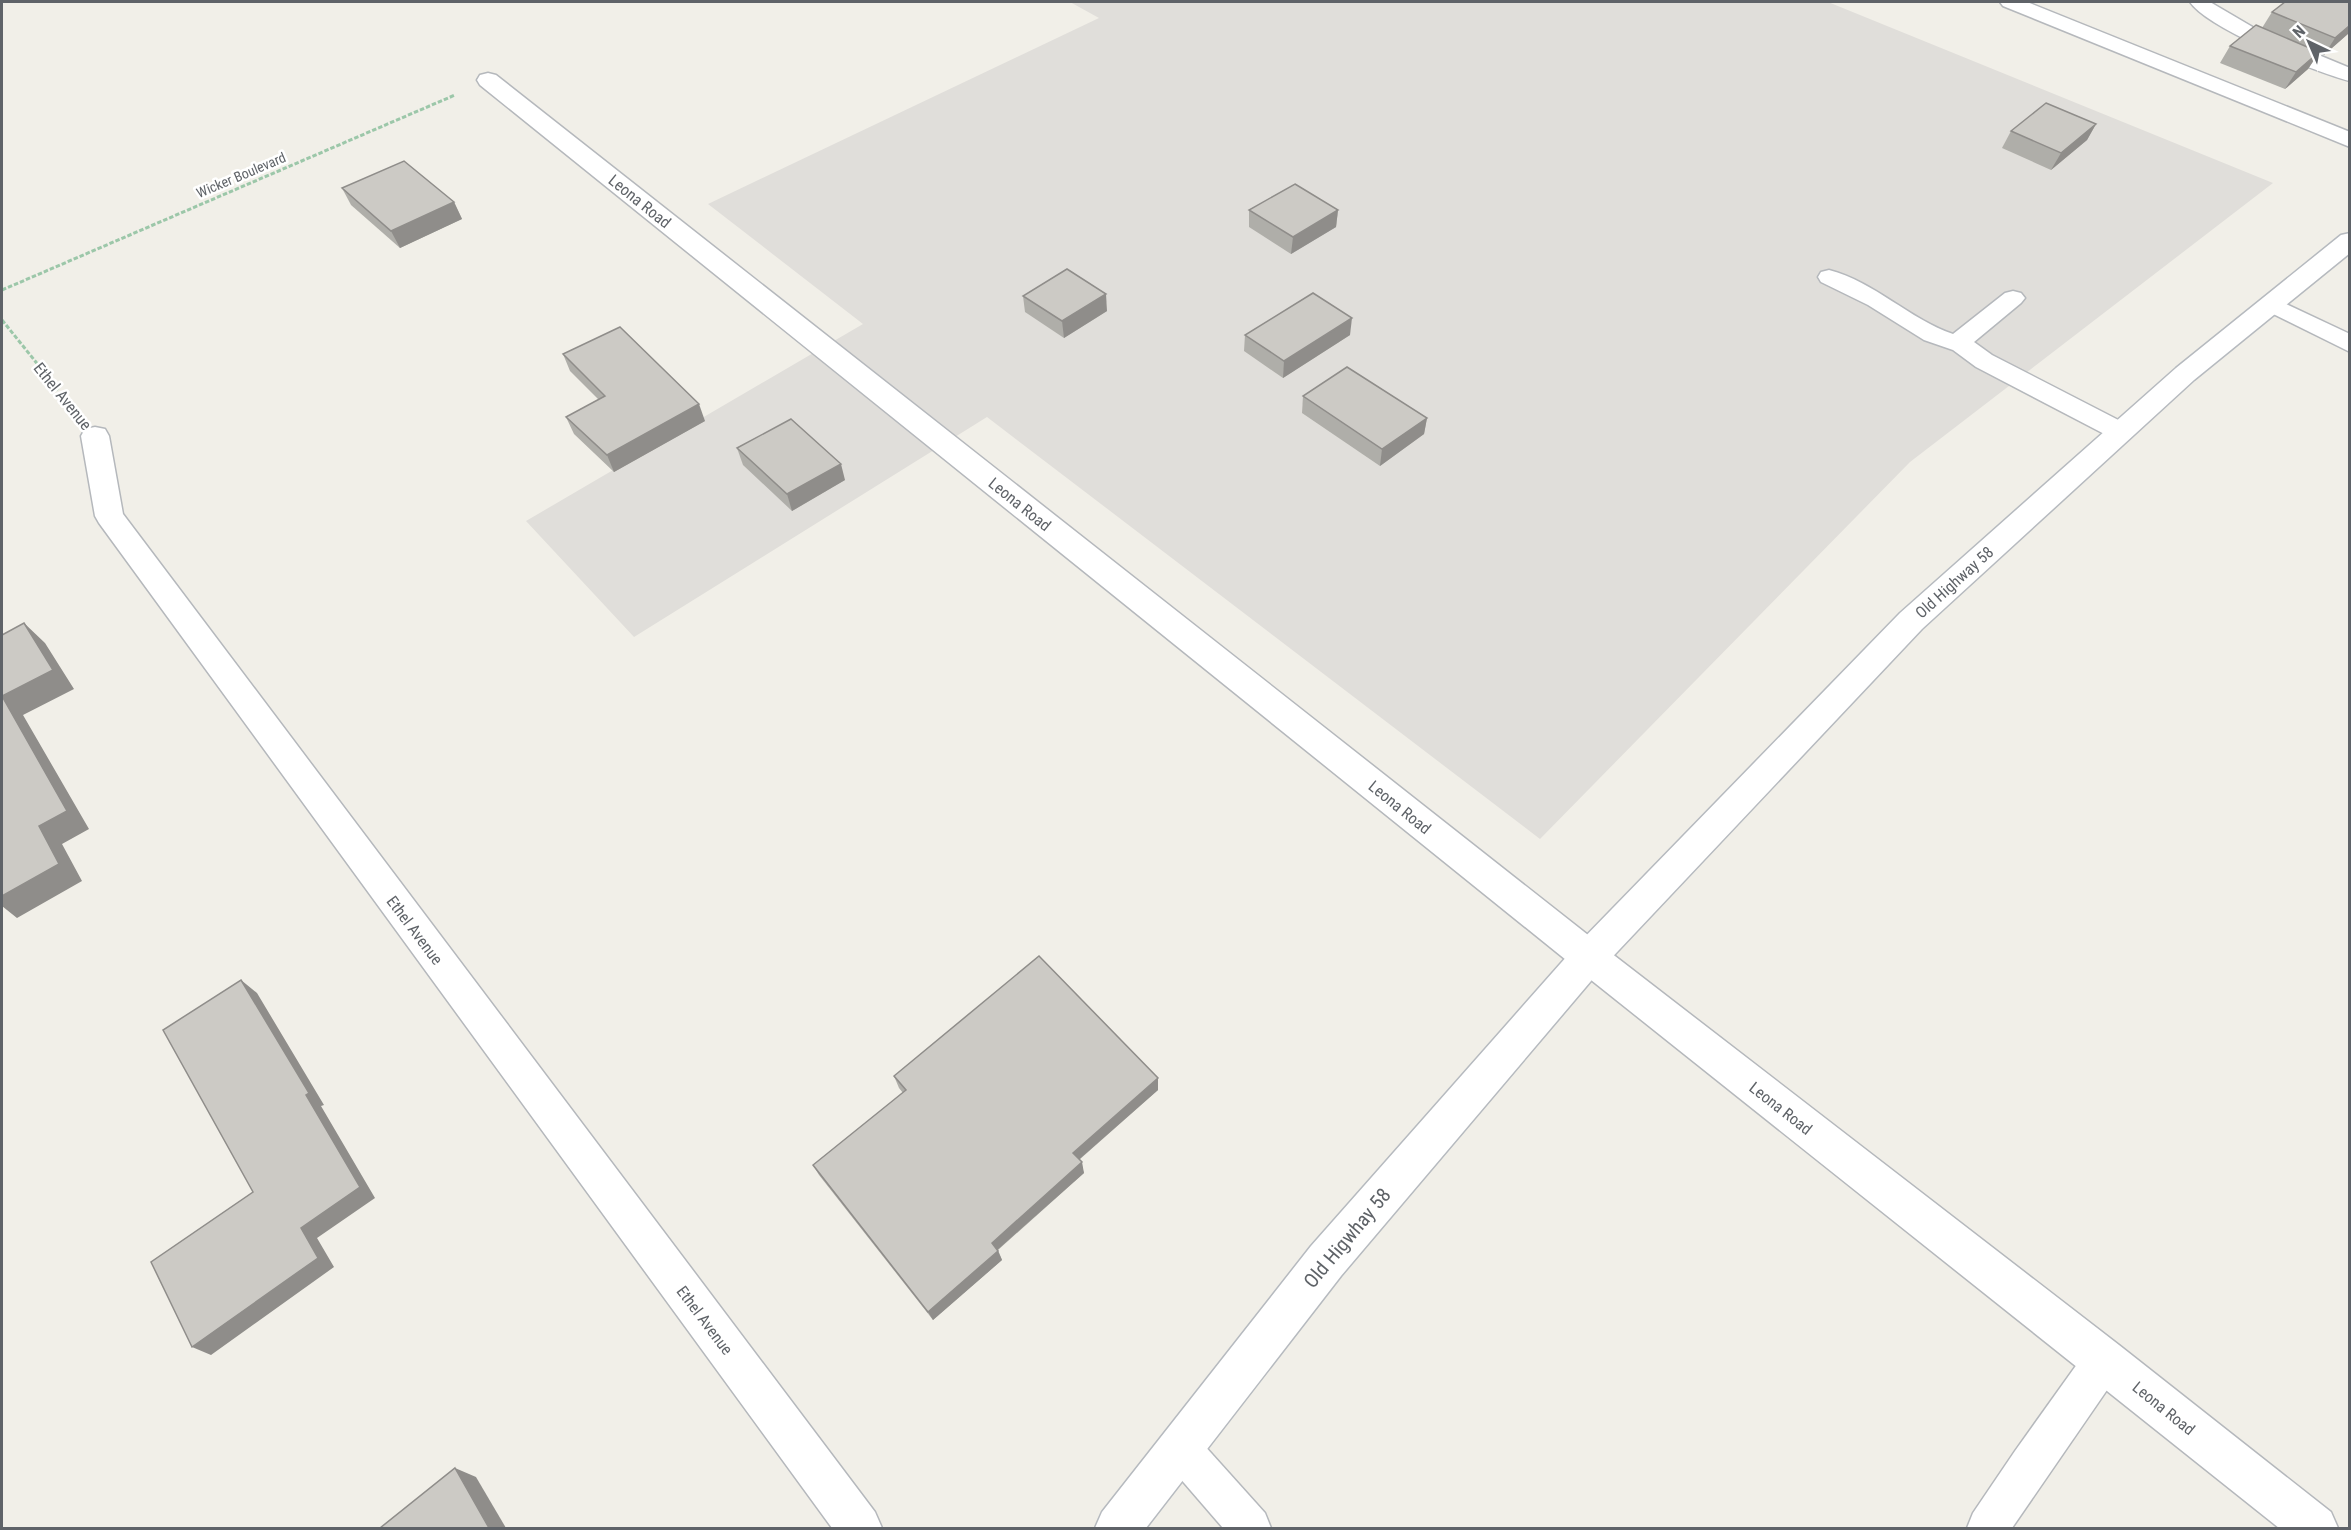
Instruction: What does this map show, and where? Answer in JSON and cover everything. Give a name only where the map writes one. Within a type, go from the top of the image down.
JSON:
[{"type":"street","points":[[2010,2],[2349,140]]},
{"type":"street","name":"Leona Road","points":[[488,80],[1589,957],[2315,1528]]},
{"type":"street","name":"Old Highway 58","points":[[1589,957],[1911,621],[2185,374],[2349,240]]},
{"type":"street","name":"Ethel Avenue","points":[[95,436],[109,516],[859,1528]]},
{"type":"street","name":"Old Higwhay 58","points":[[1118,1528],[1326,1261],[1589,957]]},
{"type":"lane","points":[[2199,2],[2217,16],[2243,29],[2349,75]]},
{"type":"lane","points":[[1829,277],[1890,308],[1919,329],[1938,339],[1961,344],[1984,362],[2121,432]]},
{"type":"lane","points":[[1961,344],[1961,340],[2013,298]]},
{"type":"lane","points":[[2271,304],[2349,345]]},
{"type":"lane","points":[[1988,1528],[2029,1465],[2104,1360]]},
{"type":"lane","points":[[1180,1448],[1250,1528]]},
{"type":"path","name":"Wicker Boulevard","points":[[2,290],[488,80]]},
{"type":"path","name":"Ethel Avenue","points":[[2,320],[95,436]]},
{"type":"shaded area","points":[[1070,2],[1828,2],[2273,183],[1910,462],[1540,839],[987,417],[634,637],[526,521],[863,324],[708,204],[1099,18]]},
{"type":"building","points":[[2285,2],[2349,2],[2349,26],[2335,38],[2272,12]]},
{"type":"building","points":[[2256,25],[2319,52],[2296,72],[2230,46]]},
{"type":"building","points":[[2046,103],[2096,124],[2061,153],[2011,131]]},
{"type":"building","points":[[404,161],[454,202],[391,231],[342,188]]},
{"type":"building","points":[[1295,184],[1338,210],[1293,237],[1249,210]]},
{"type":"building","points":[[1067,269],[1106,294],[1062,321],[1023,296]]},
{"type":"building","points":[[1313,293],[1352,318],[1284,361],[1245,335]]},
{"type":"building","points":[[620,327],[699,404],[607,455],[566,417],[605,396],[563,354]]},
{"type":"building","points":[[1347,367],[1427,418],[1382,449],[1303,396]]},
{"type":"building","points":[[791,419],[841,464],[787,494],[737,448]]},
{"type":"building","points":[[24,623],[53,670],[2,696],[2,635]]},
{"type":"building","points":[[2,696],[67,811],[39,826],[59,864],[2,896]]},
{"type":"building","points":[[1039,956],[1158,1078],[1073,1153],[1082,1162],[992,1243],[998,1251],[928,1312],[813,1165],[906,1090],[894,1076]]},
{"type":"building","points":[[241,980],[309,1093],[306,1095],[360,1187],[301,1228],[318,1258],[192,1347],[151,1262],[253,1192],[163,1030]]},
{"type":"building","points":[[455,1468],[489,1528],[380,1528]]}]
